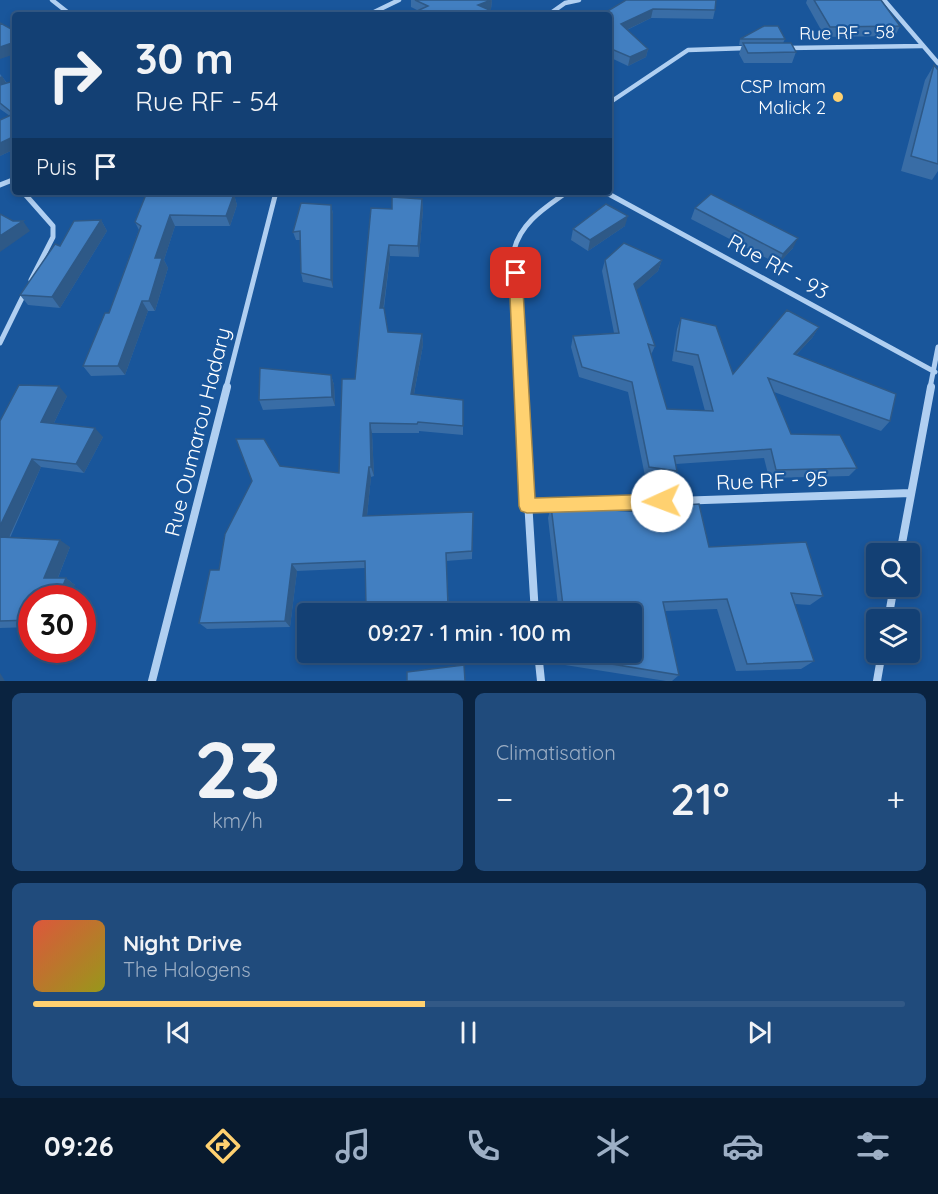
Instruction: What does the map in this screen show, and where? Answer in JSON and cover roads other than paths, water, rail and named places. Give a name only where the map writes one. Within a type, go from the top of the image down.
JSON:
[{"type":"street","points":[[52,0],[67,12]]},
{"type":"street","points":[[374,12],[399,0]]},
{"type":"street","points":[[552,12],[565,2],[579,0]]},
{"type":"street","points":[[884,0],[938,63]]},
{"type":"street","name":"Rue RF - 58","points":[[782,48],[922,46]]},
{"type":"street","points":[[612,101],[688,50],[759,48]]},
{"type":"street","points":[[0,343],[53,237],[53,226],[26,195]]},
{"type":"street","name":"Rue Oumarou Hadary","points":[[151,680],[275,195]]},
{"type":"street","points":[[534,603],[514,250],[521,228],[563,195]]},
{"type":"street","name":"Rue RF - 93","points":[[610,195],[935,372]]},
{"type":"street","points":[[902,543],[938,347]]},
{"type":"street","points":[[930,398],[938,401]]},
{"type":"street","name":"Rue RF - 95","points":[[527,506],[911,493]]},
{"type":"street","points":[[539,663],[541,681]]},
{"type":"street","points":[[877,681],[880,663]]},
{"type":"place","name":"CSP Imam Malick 2","points":[[838,97]]}]
